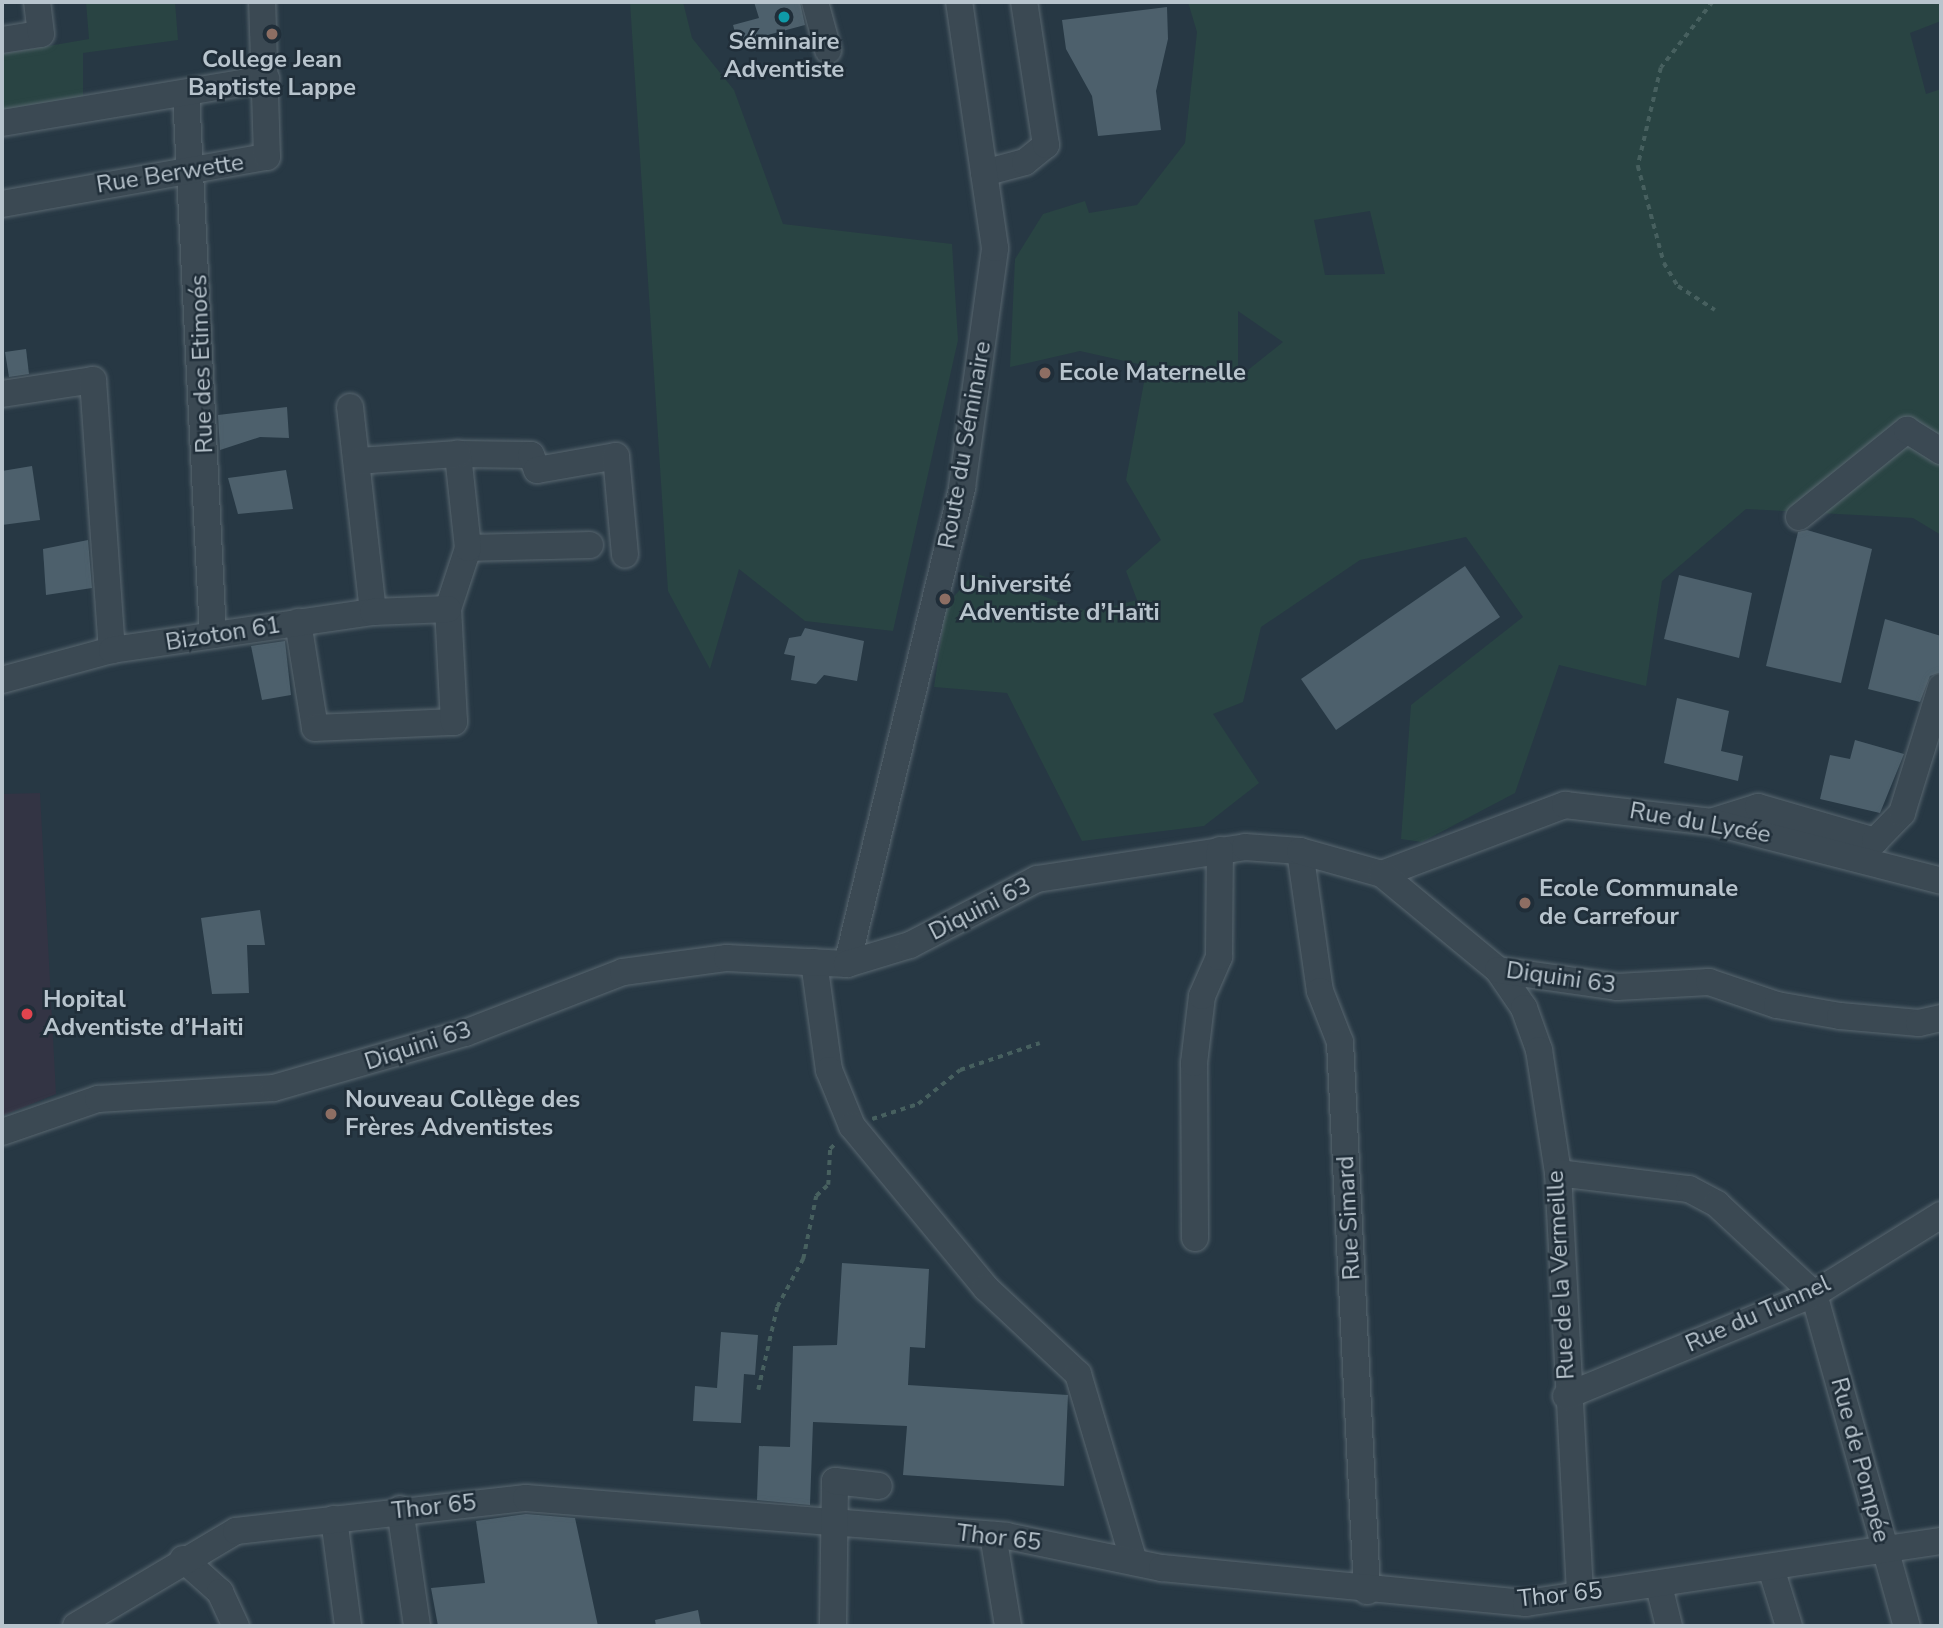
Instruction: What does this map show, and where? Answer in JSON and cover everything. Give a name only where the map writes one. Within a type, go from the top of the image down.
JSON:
[{"type":"street","points":[[2,40],[41,34],[37,2]]},
{"type":"street","name":"Rue Berwette","points":[[2,204],[267,157],[262,2]]},
{"type":"street","points":[[815,2],[828,50]]},
{"type":"street","name":"Route du Séminaire","points":[[847,964],[962,488],[995,248],[959,2]]},
{"type":"street","points":[[984,173],[1025,162],[1046,145],[1024,2]]},
{"type":"street","points":[[2,123],[266,79]]},
{"type":"street","name":"Rue des Etimoés","points":[[186,93],[194,169],[213,635]]},
{"type":"street","points":[[2,394],[93,380],[112,650]]},
{"type":"street","points":[[350,407],[373,612]]},
{"type":"street","points":[[1799,517],[1907,429],[1941,451]]},
{"type":"street","points":[[358,461],[458,454],[531,455],[537,470],[615,456],[625,555]]},
{"type":"street","points":[[298,622],[315,727],[449,725],[456,716],[448,609],[468,548],[458,454]]},
{"type":"street","points":[[468,548],[590,545]]},
{"type":"street","name":"Bizoton 61","points":[[2,680],[112,650],[373,612],[448,609]]},
{"type":"street","points":[[1712,821],[1758,807],[1875,841],[1902,813],[1941,687]]},
{"type":"street","name":"Rue du Lycée","points":[[1382,874],[1565,805],[1712,821],[1941,881]]},
{"type":"street","points":[[1195,1238],[1194,1063],[1202,996],[1219,957],[1220,850]]},
{"type":"street","name":"Diquini 63","points":[[2,1132],[98,1099],[274,1088],[465,1033],[623,972],[727,958],[847,964],[910,945],[1037,879],[1220,850],[1300,851],[1382,874],[1498,971],[1618,987],[1709,982],[1777,1005],[1840,1017],[1919,1023],[1941,1018]]},
{"type":"street","name":"Rue Simard","points":[[1300,851],[1320,991],[1340,1042],[1367,1591]]},
{"type":"street","points":[[814,962],[829,1070],[852,1126],[986,1288],[1078,1374],[1134,1562]]},
{"type":"street","name":"Rue de la Vermeille","points":[[1498,971],[1524,1008],[1539,1050],[1558,1173],[1566,1396],[1580,1591]]},
{"type":"street","points":[[1558,1173],[1689,1189],[1717,1204],[1814,1294]]},
{"type":"street","name":"Rue du Tunnel","points":[[1566,1396],[1814,1294],[1941,1215]]},
{"type":"street","name":"Rue de Pompée","points":[[1814,1294],[1907,1626]]},
{"type":"street","points":[[833,1626],[835,1481],[879,1486]]},
{"type":"street","name":"Thor 65","points":[[76,1626],[183,1559],[236,1531],[400,1509],[526,1498],[993,1535],[1134,1562],[1526,1614],[1580,1591],[1659,1586],[1941,1541]]},
{"type":"street","points":[[400,1509],[417,1626]]},
{"type":"street","points":[[334,1519],[348,1626]]},
{"type":"street","points":[[993,1535],[1008,1626]]},
{"type":"street","points":[[183,1559],[220,1592],[236,1626]]},
{"type":"street","points":[[1771,1568],[1789,1626]]},
{"type":"street","points":[[1659,1586],[1669,1626]]},
{"type":"path","points":[[1713,2],[1661,68],[1638,166],[1664,263],[1678,286],[1715,310]]},
{"type":"path","points":[[758,1390],[777,1307],[803,1259],[816,1196],[828,1185],[830,1149],[852,1126],[918,1104],[960,1070],[1040,1043]]},
{"type":"shaded area","name":"Hopital Adventiste d’Haiti","points":[[40,793],[56,1094],[2,1116],[2,794]]},
{"type":"green space","points":[[86,2],[175,2],[178,40],[83,53],[83,106],[2,118],[2,54],[89,39]]},
{"type":"green space","points":[[630,2],[683,2],[692,38],[734,90],[783,224],[952,244],[958,340],[893,631],[805,621],[739,569],[710,669],[668,591]]},
{"type":"green space","points":[[1188,2],[1941,2],[1941,21],[1910,33],[1926,94],[1941,89],[1941,535],[1913,518],[1746,509],[1662,581],[1646,686],[1559,665],[1515,793],[1422,842],[1401,839],[1411,705],[1523,617],[1466,537],[1360,560],[1261,627],[1243,702],[1213,714],[1259,783],[1204,826],[1082,841],[1007,693],[934,687],[946,606],[974,573],[1090,612],[1137,600],[1126,571],[1161,540],[1126,480],[1147,366],[1080,351],[1010,367],[1015,259],[1043,214],[1085,201],[1089,213],[1137,205],[1185,143],[1197,32]],"holes":[[[1370,211],[1385,274],[1325,275],[1314,220]],[[1238,311],[1283,342],[1238,378]]]},
{"type":"building","name":"Séminaire Adventiste","points":[[754,2],[800,2],[805,25],[738,43],[733,25],[759,18]]},
{"type":"building","points":[[1167,7],[1168,39],[1156,91],[1161,130],[1098,136],[1092,96],[1066,49],[1062,20]]},
{"type":"building","points":[[26,349],[29,374],[9,377],[5,352]]},
{"type":"building","points":[[287,407],[289,438],[260,437],[220,450],[218,415]]},
{"type":"building","points":[[32,466],[40,520],[2,525],[2,471]]},
{"type":"building","points":[[286,470],[293,509],[238,514],[228,478]]},
{"type":"building","points":[[1807,530],[1872,549],[1841,683],[1766,666],[1798,532]]},
{"type":"building","points":[[88,540],[92,588],[46,595],[43,549]]},
{"type":"building","points":[[1465,566],[1500,617],[1336,730],[1301,679]]},
{"type":"building","points":[[1679,575],[1752,593],[1739,658],[1664,639]]},
{"type":"building","points":[[1885,619],[1941,636],[1941,672],[1930,676],[1920,702],[1868,689]]},
{"type":"building","points":[[805,628],[864,641],[857,681],[824,675],[816,684],[791,680],[795,656],[784,654],[789,638],[801,636]]},
{"type":"building","points":[[285,641],[291,695],[262,700],[251,646]]},
{"type":"building","points":[[1677,698],[1729,711],[1721,751],[1743,756],[1738,781],[1664,763]]},
{"type":"building","points":[[1855,740],[1904,754],[1880,813],[1820,799],[1830,755],[1850,759]]},
{"type":"building","points":[[260,910],[265,945],[247,945],[249,993],[212,994],[201,918]]},
{"type":"building","points":[[842,1263],[929,1269],[925,1348],[910,1347],[908,1385],[1068,1395],[1064,1486],[903,1475],[907,1426],[813,1422],[810,1505],[757,1500],[759,1446],[790,1447],[793,1346],[837,1345]]},
{"type":"building","points":[[721,1332],[758,1335],[755,1375],[744,1374],[741,1423],[693,1421],[695,1386],[717,1388]]},
{"type":"building","points":[[526,1514],[575,1518],[598,1626],[438,1626],[431,1588],[485,1583],[476,1521]]},
{"type":"building","points":[[698,1610],[701,1626],[656,1626],[655,1620]]},
{"type":"place","name":"Séminaire Adventiste","points":[[784,17]]},
{"type":"place","name":"College Jean Baptiste Lappe","points":[[272,34]]},
{"type":"place","name":"Ecole Maternelle","points":[[1045,373]]},
{"type":"place","name":"Université Adventiste d’Haïti","points":[[945,599]]},
{"type":"place","name":"Ecole Communale de Carrefour","points":[[1525,903]]},
{"type":"place","name":"Hopital Adventiste d’Haiti","points":[[27,1014]]},
{"type":"place","name":"Nouveau Collège des Frères Adventistes","points":[[331,1114]]}]
